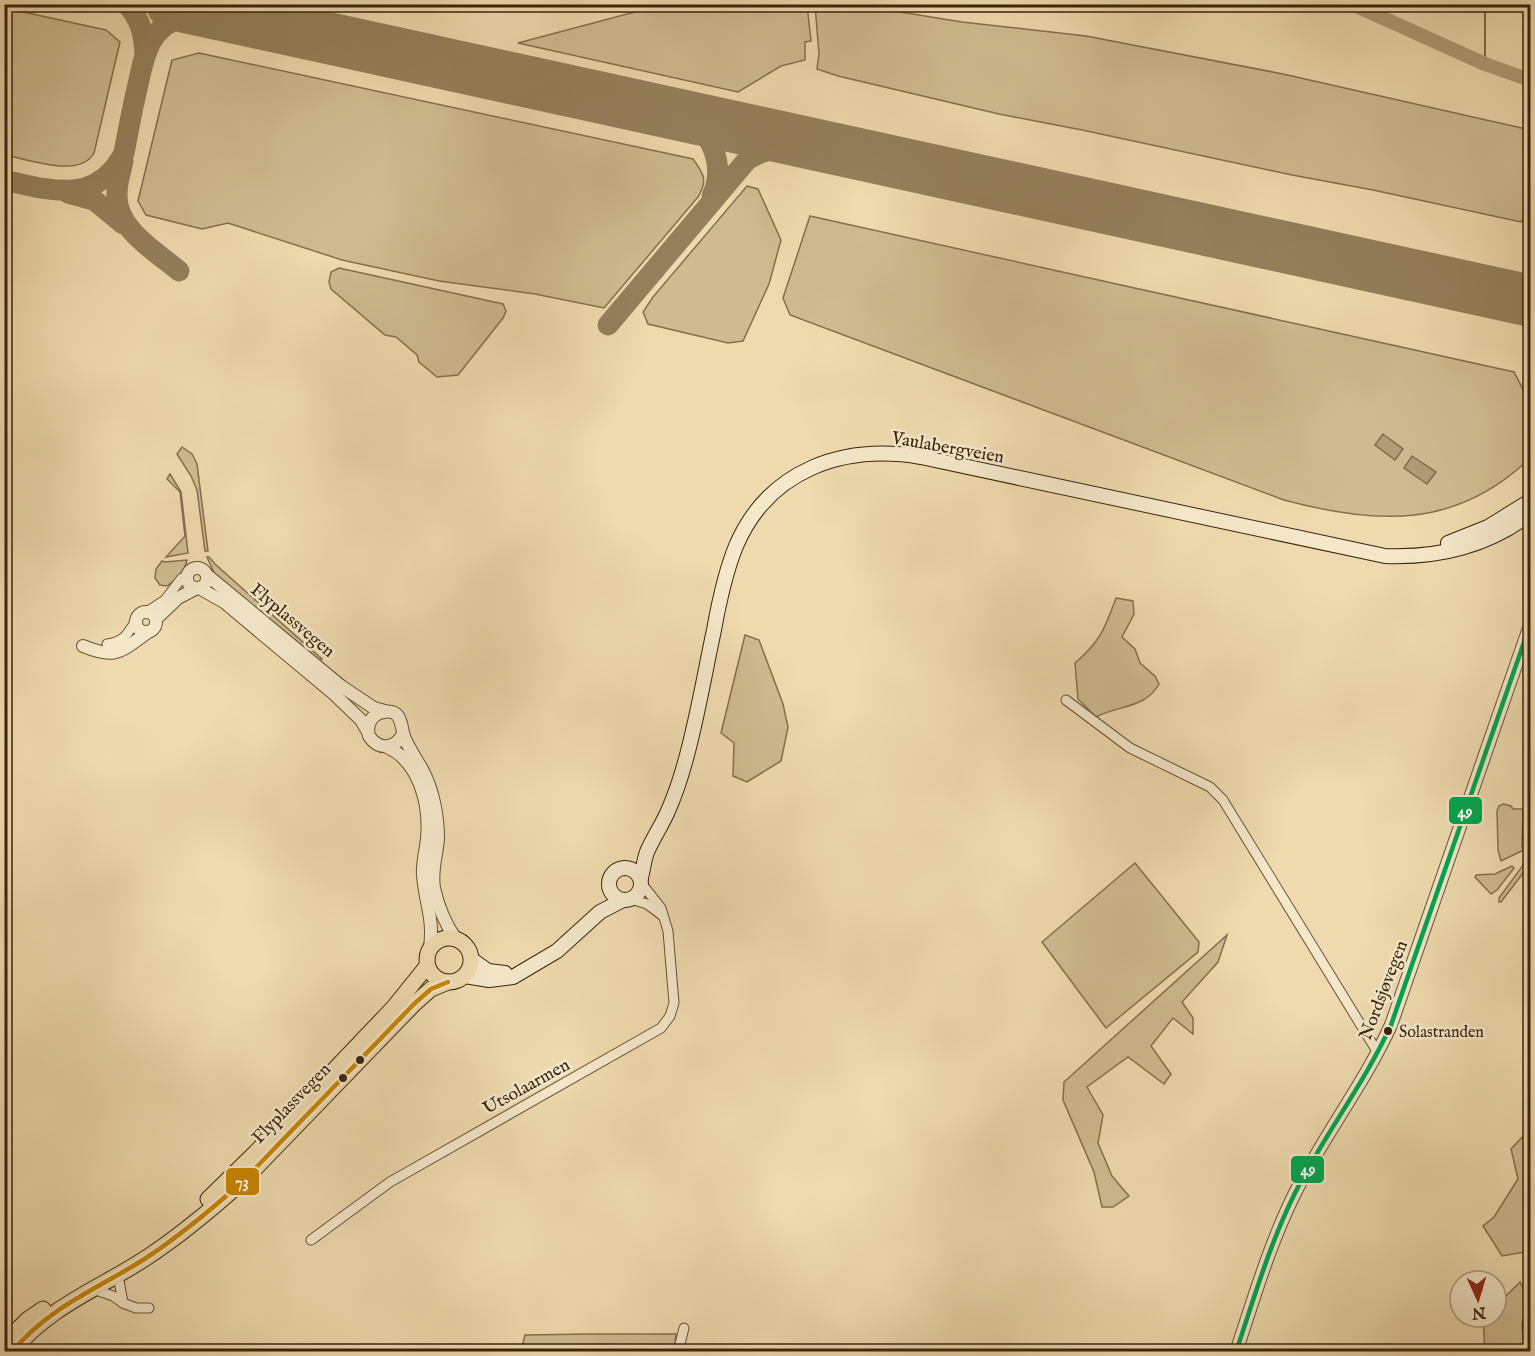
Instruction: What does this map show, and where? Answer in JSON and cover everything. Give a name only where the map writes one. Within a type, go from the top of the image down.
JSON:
[{"type":"highway","points":[[445,938],[455,939],[469,950],[470,968],[465,976],[457,981],[439,980],[431,974],[427,966],[430,948],[437,941],[445,938]]},
{"type":"highway","name":"Flyplassvegen","points":[[4,1343],[27,1320],[60,1297],[168,1232],[212,1196],[394,1007],[427,966]]},
{"type":"highway","name":"Flyplassvegen","points":[[12,1352],[48,1317],[172,1240],[218,1204],[414,1004],[431,989],[448,982]]},
{"type":"main road","name":"Vaulabergveien","points":[[641,881],[647,852],[669,810],[683,771],[723,588],[737,544],[750,520],[769,497],[794,477],[815,466],[849,456],[903,454],[1359,551],[1402,550],[1447,543],[1528,513]]},
{"type":"main road","name":"Vaulabergveien","points":[[622,868],[647,852]]},
{"type":"main road","points":[[465,976],[502,980],[513,977],[557,951],[600,912],[638,895],[641,881],[634,870],[622,868],[612,875],[600,912]]},
{"type":"main road","points":[[609,887],[612,894],[627,900]]},
{"type":"main road","points":[[471,959],[488,971],[498,973],[522,971]]},
{"type":"street","points":[[83,646],[99,651],[123,651],[154,628],[152,616],[181,579],[191,570],[199,568],[207,575],[206,584],[178,598],[152,616],[139,614],[122,640],[107,644]]},
{"type":"street","name":"Flyplassvegen","points":[[188,575],[188,582],[224,602],[334,694],[361,720],[368,732]]},
{"type":"street","name":"Flyplassvegen","points":[[207,575],[341,686],[374,708],[385,711]]},
{"type":"street","points":[[135,622],[139,630],[148,632]]},
{"type":"street","name":"Nordsjøvegen","points":[[1236,1352],[1268,1256],[1292,1199],[1378,1053],[1391,1025],[1530,625]]},
{"type":"street","points":[[1066,700],[1130,748],[1210,787],[1223,800],[1378,1053]]},
{"type":"street","points":[[430,948],[431,919],[422,874],[428,818],[424,798],[409,762],[399,752],[375,744],[368,732],[372,718],[378,713],[385,711],[393,713],[401,721],[403,734],[424,773],[436,817],[438,839],[433,869],[434,884],[443,920],[455,939]]},
{"type":"street","points":[[387,747],[400,740],[403,734]]},
{"type":"street","name":"Utsolaarmen","points":[[311,1240],[390,1182],[661,1028],[670,1016],[674,1003],[668,931],[662,908],[641,881]]},
{"type":"street","points":[[627,900],[647,904],[663,916]]},
{"type":"street","points":[[118,1275],[123,1303]]},
{"type":"street","points":[[93,1289],[136,1308],[149,1308]]},
{"type":"street","points":[[678,1352],[684,1328]]},
{"type":"shaded area","points":[[661,5],[807,5],[811,41],[805,42],[805,60],[781,66],[738,92],[518,43]]},
{"type":"shaded area","points":[[815,5],[857,5],[962,22],[1086,36],[1283,74],[1530,130],[1530,210],[1521,222],[999,114],[838,76],[817,69],[819,54]]},
{"type":"shaded area","points":[[5,8],[106,30],[120,42],[94,153],[87,161],[66,166],[5,155]]},
{"type":"shaded area","points":[[199,53],[693,159],[702,173],[703,186],[698,197],[604,308],[535,294],[439,281],[342,260],[228,223],[202,229],[146,215],[138,201],[172,60]]},
{"type":"shaded area","points":[[747,186],[758,189],[781,240],[769,284],[743,341],[728,343],[648,324],[643,312],[653,297]]},
{"type":"shaded area","points":[[810,216],[1514,372],[1530,403],[1530,458],[1502,481],[1474,498],[1445,509],[1414,515],[1351,514],[1284,500],[790,315],[783,298]]},
{"type":"shaded area","points":[[339,268],[503,304],[506,311],[458,375],[437,377],[419,362],[417,355],[396,337],[385,335],[331,289],[329,282],[331,272]]},
{"type":"shaded area","points":[[1383,434],[1403,449],[1395,460],[1375,445]]},
{"type":"shaded area","points":[[182,447],[192,454],[197,464],[208,551],[205,551],[197,490],[177,454]]},
{"type":"shaded area","points":[[1412,456],[1436,472],[1427,484],[1404,468]]},
{"type":"shaded area","points":[[170,474],[181,492],[188,553],[166,557],[185,536],[180,492],[167,479]]},
{"type":"shaded area","points":[[207,557],[322,659],[318,662],[215,575]]},
{"type":"shaded area","points":[[187,560],[174,581],[167,586],[160,585],[155,578],[156,569],[162,561]]},
{"type":"shaded area","points":[[1116,598],[1133,601],[1134,614],[1122,637],[1135,649],[1140,663],[1155,676],[1159,684],[1153,692],[1139,702],[1096,717],[1078,699],[1075,663],[1101,634]]},
{"type":"shaded area","points":[[745,635],[759,640],[783,704],[788,727],[781,761],[747,782],[733,776],[734,743],[721,733]]},
{"type":"shaded area","points":[[1503,804],[1513,809],[1523,809],[1522,848],[1524,849],[1525,832],[1530,832],[1530,847],[1501,861],[1498,850],[1497,811]]},
{"type":"shaded area","points":[[1530,859],[1530,864],[1499,902],[1499,898],[1526,861]]},
{"type":"shaded area","points":[[1135,863],[1199,942],[1198,952],[1106,1028],[1042,942]]},
{"type":"shaded area","points":[[1512,866],[1514,868],[1497,890],[1491,894],[1475,877],[1476,875],[1495,874]]},
{"type":"shaded area","points":[[1227,935],[1218,962],[1182,1002],[1193,1018],[1193,1034],[1173,1018],[1151,1046],[1171,1074],[1164,1084],[1128,1057],[1087,1087],[1103,1115],[1098,1143],[1112,1176],[1129,1196],[1113,1207],[1102,1207],[1094,1172],[1063,1100],[1064,1082]]},
{"type":"shaded area","points":[[1530,1129],[1530,1251],[1502,1256],[1483,1226],[1494,1217],[1518,1179],[1511,1149]]},
{"type":"shaded area","points":[[1520,1282],[1528,1298],[1522,1325],[1524,1351],[1485,1351],[1484,1329],[1508,1329],[1508,1294]]},
{"type":"shaded area","points":[[676,1334],[674,1351],[493,1352],[522,1347],[525,1335]]},
{"type":"waterway","points":[[1352,4],[1485,64],[1530,80]]},
{"type":"waterway","points":[[1485,4],[1485,64]]},
{"type":"taxiway","points":[[127,4],[140,27],[145,53]]},
{"type":"taxiway","points":[[4,180],[56,190],[72,190],[101,181],[113,170],[124,153],[142,66],[155,35],[163,27],[185,16],[218,15]]},
{"type":"taxiway","points":[[683,117],[702,131],[714,150],[717,173],[712,196]]},
{"type":"taxiway","points":[[608,325],[747,160],[774,149],[823,148]]},
{"type":"taxiway","points":[[123,161],[117,193],[122,217],[138,238],[179,271]]},
{"type":"taxiway","points":[[68,193],[94,200],[123,224]]},
{"type":"runway","points":[[172,4],[1527,300]]},
{"type":"transit line","name":"49","points":[[1236,1352],[1270,1251],[1295,1193],[1369,1068],[1391,1025],[1530,625]]},
{"type":"transit line","name":"73","points":[[12,1352],[26,1336],[58,1310],[146,1258],[208,1212],[243,1181],[414,1004],[431,989],[448,982]]},
{"type":"place","name":"Solastranden","points":[[1388,1031]]}]
